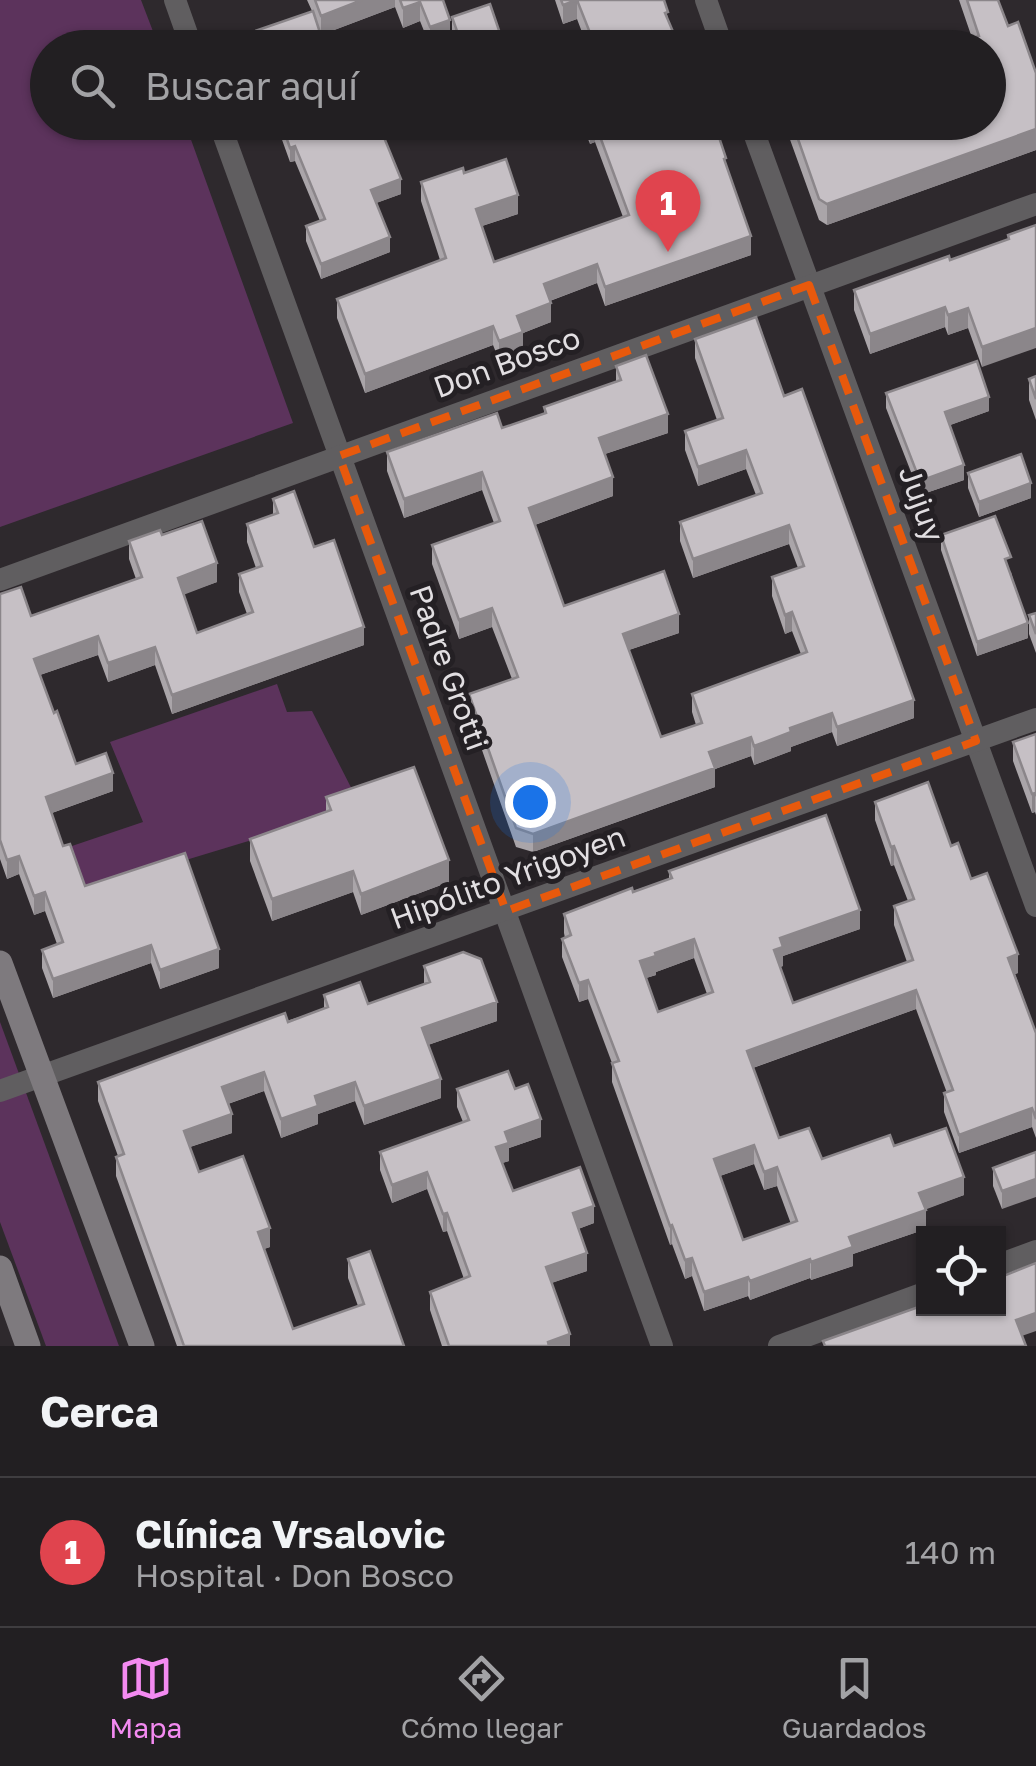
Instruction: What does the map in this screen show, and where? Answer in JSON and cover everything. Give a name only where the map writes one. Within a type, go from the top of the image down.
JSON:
[{"type":"main road","points":[[0,963],[142,1346]]},
{"type":"main road","points":[[0,1268],[28,1346]]},
{"type":"street","points":[[174,0],[185,30]]},
{"type":"street","points":[[706,0],[717,30]]},
{"type":"street","name":"Padre Grotti","points":[[225,140],[662,1346]]},
{"type":"street","name":"Jujuy","points":[[757,140],[1036,906]]},
{"type":"street","name":"Don Bosco","points":[[0,580],[1036,204]]},
{"type":"street","name":"Hipólito Yrigoyen","points":[[0,1091],[1036,720]]},
{"type":"street","points":[[1006,1262],[1036,1251]]},
{"type":"street","points":[[779,1346],[916,1295]]},
{"type":"highlighted area","points":[[809,285],[976,741],[506,911],[339,456]]},
{"type":"shaded area","points":[[0,0],[141,0],[152,30],[30,30],[30,140],[191,140],[293,423],[0,527]]},
{"type":"shaded area","points":[[277,684],[287,712],[312,711],[361,807],[87,890],[69,847],[143,822],[110,742]]},
{"type":"shaded area","points":[[0,1022],[119,1346],[46,1346],[0,1222]]},
{"type":"building","points":[[315,0],[362,0],[321,16]]},
{"type":"building","points":[[400,0],[443,0],[450,20],[430,27],[420,2],[403,8]]},
{"type":"building","points":[[577,0],[664,0],[672,30],[589,30]]},
{"type":"building","points":[[967,0],[998,0],[1008,26],[1018,22],[1036,73],[1036,129],[1006,140],[1006,30],[977,30]]},
{"type":"building","points":[[490,4],[499,30],[457,30],[452,17]]},
{"type":"building","points":[[313,11],[319,30],[258,30]]},
{"type":"building","points":[[287,140],[385,140],[401,179],[371,190],[390,237],[321,264],[306,226],[325,219],[295,146],[290,148]]},
{"type":"building","points":[[601,140],[720,140],[751,236],[605,287],[597,264],[544,284],[551,303],[517,316],[523,332],[499,341],[493,326],[365,374],[337,299],[446,258],[421,182],[506,159],[518,195],[476,209],[494,262],[629,215]]},
{"type":"building","points":[[798,140],[1005,140],[827,204],[819,199]]},
{"type":"building","points":[[1036,225],[1036,328],[982,347],[968,308],[948,315],[945,307],[870,334],[854,290],[1009,239],[1008,235]]},
{"type":"building","points":[[756,317],[784,396],[802,389],[914,700],[837,727],[832,713],[754,746],[751,737],[709,752],[715,768],[533,834],[516,828],[469,694],[518,677],[492,608],[459,620],[432,545],[500,521],[482,472],[404,499],[387,452],[497,413],[502,428],[546,413],[544,407],[621,380],[616,366],[646,355],[668,414],[599,438],[613,477],[529,508],[564,606],[664,571],[679,614],[623,634],[661,737],[702,723],[692,694],[807,652],[792,612],[785,615],[772,577],[804,566],[789,525],[693,559],[680,522],[762,493],[746,450],[698,467],[685,431],[723,418],[695,339]]},
{"type":"building","points":[[977,361],[989,397],[945,412],[964,465],[920,481],[886,393]]},
{"type":"building","points":[[1036,376],[1036,399],[1029,379]]},
{"type":"building","points":[[1021,454],[1031,483],[979,502],[968,473]]},
{"type":"building","points":[[294,491],[314,547],[334,540],[364,627],[172,695],[155,647],[108,663],[98,636],[34,659],[76,764],[106,753],[113,773],[46,797],[63,846],[70,844],[85,886],[185,853],[219,949],[160,970],[151,945],[53,979],[42,950],[63,942],[45,892],[34,896],[19,856],[7,860],[0,840],[0,594],[21,587],[31,616],[142,577],[129,541],[202,521],[217,563],[178,578],[197,633],[253,612],[239,574],[262,566],[247,524],[278,513],[273,499]]},
{"type":"building","points":[[995,516],[1011,557],[1005,559],[1028,623],[977,642],[941,535]]},
{"type":"building","points":[[1036,613],[1036,634],[1029,615]]},
{"type":"building","points":[[1036,734],[1036,796],[1013,742]]},
{"type":"building","points":[[414,767],[449,860],[361,894],[353,871],[272,899],[250,839],[331,810],[326,797]]},
{"type":"building","points":[[928,782],[951,846],[958,843],[971,879],[987,873],[1018,954],[1008,958],[1036,1033],[1036,1119],[1032,1108],[959,1135],[944,1093],[953,1090],[916,990],[747,1051],[779,1138],[809,1128],[822,1159],[890,1135],[894,1146],[946,1128],[964,1177],[919,1193],[926,1210],[849,1237],[853,1247],[704,1292],[692,1258],[685,1260],[670,1226],[612,1063],[619,1061],[588,980],[579,983],[562,939],[571,935],[564,914],[632,888],[633,892],[672,878],[669,871],[826,815],[860,910],[780,938],[783,947],[774,950],[793,1003],[913,960],[894,906],[914,899],[875,802]],"holes":[[[694,939],[713,992],[658,1012],[640,961]],[[754,1145],[764,1172],[777,1167],[797,1221],[743,1240],[714,1159]]]},
{"type":"building","points":[[463,952],[481,959],[497,1002],[422,1028],[441,1079],[364,1106],[355,1082],[315,1096],[318,1106],[281,1119],[264,1072],[222,1087],[232,1114],[184,1131],[199,1172],[243,1156],[270,1228],[258,1232],[293,1329],[364,1304],[348,1259],[370,1251],[404,1346],[184,1346],[116,1157],[124,1154],[98,1082],[285,1013],[288,1022],[328,1007],[324,995],[360,982],[368,1004],[430,982],[424,966]]},
{"type":"building","points":[[508,1071],[515,1089],[528,1084],[541,1119],[505,1132],[509,1143],[496,1147],[513,1191],[580,1167],[594,1206],[573,1213],[587,1253],[546,1267],[570,1334],[548,1342],[549,1346],[449,1346],[430,1292],[470,1276],[427,1172],[392,1185],[380,1152],[469,1120],[457,1089]]},
{"type":"building","points":[[1036,1152],[1036,1179],[1002,1191],[993,1168]]},
{"type":"building","points":[[1036,1263],[1036,1313],[1016,1320],[1026,1346],[825,1346],[823,1341],[916,1308],[916,1316],[1006,1316],[1006,1275]]},
{"type":"place","name":"Clínica Vrsalovic","points":[[668,252]]}]
